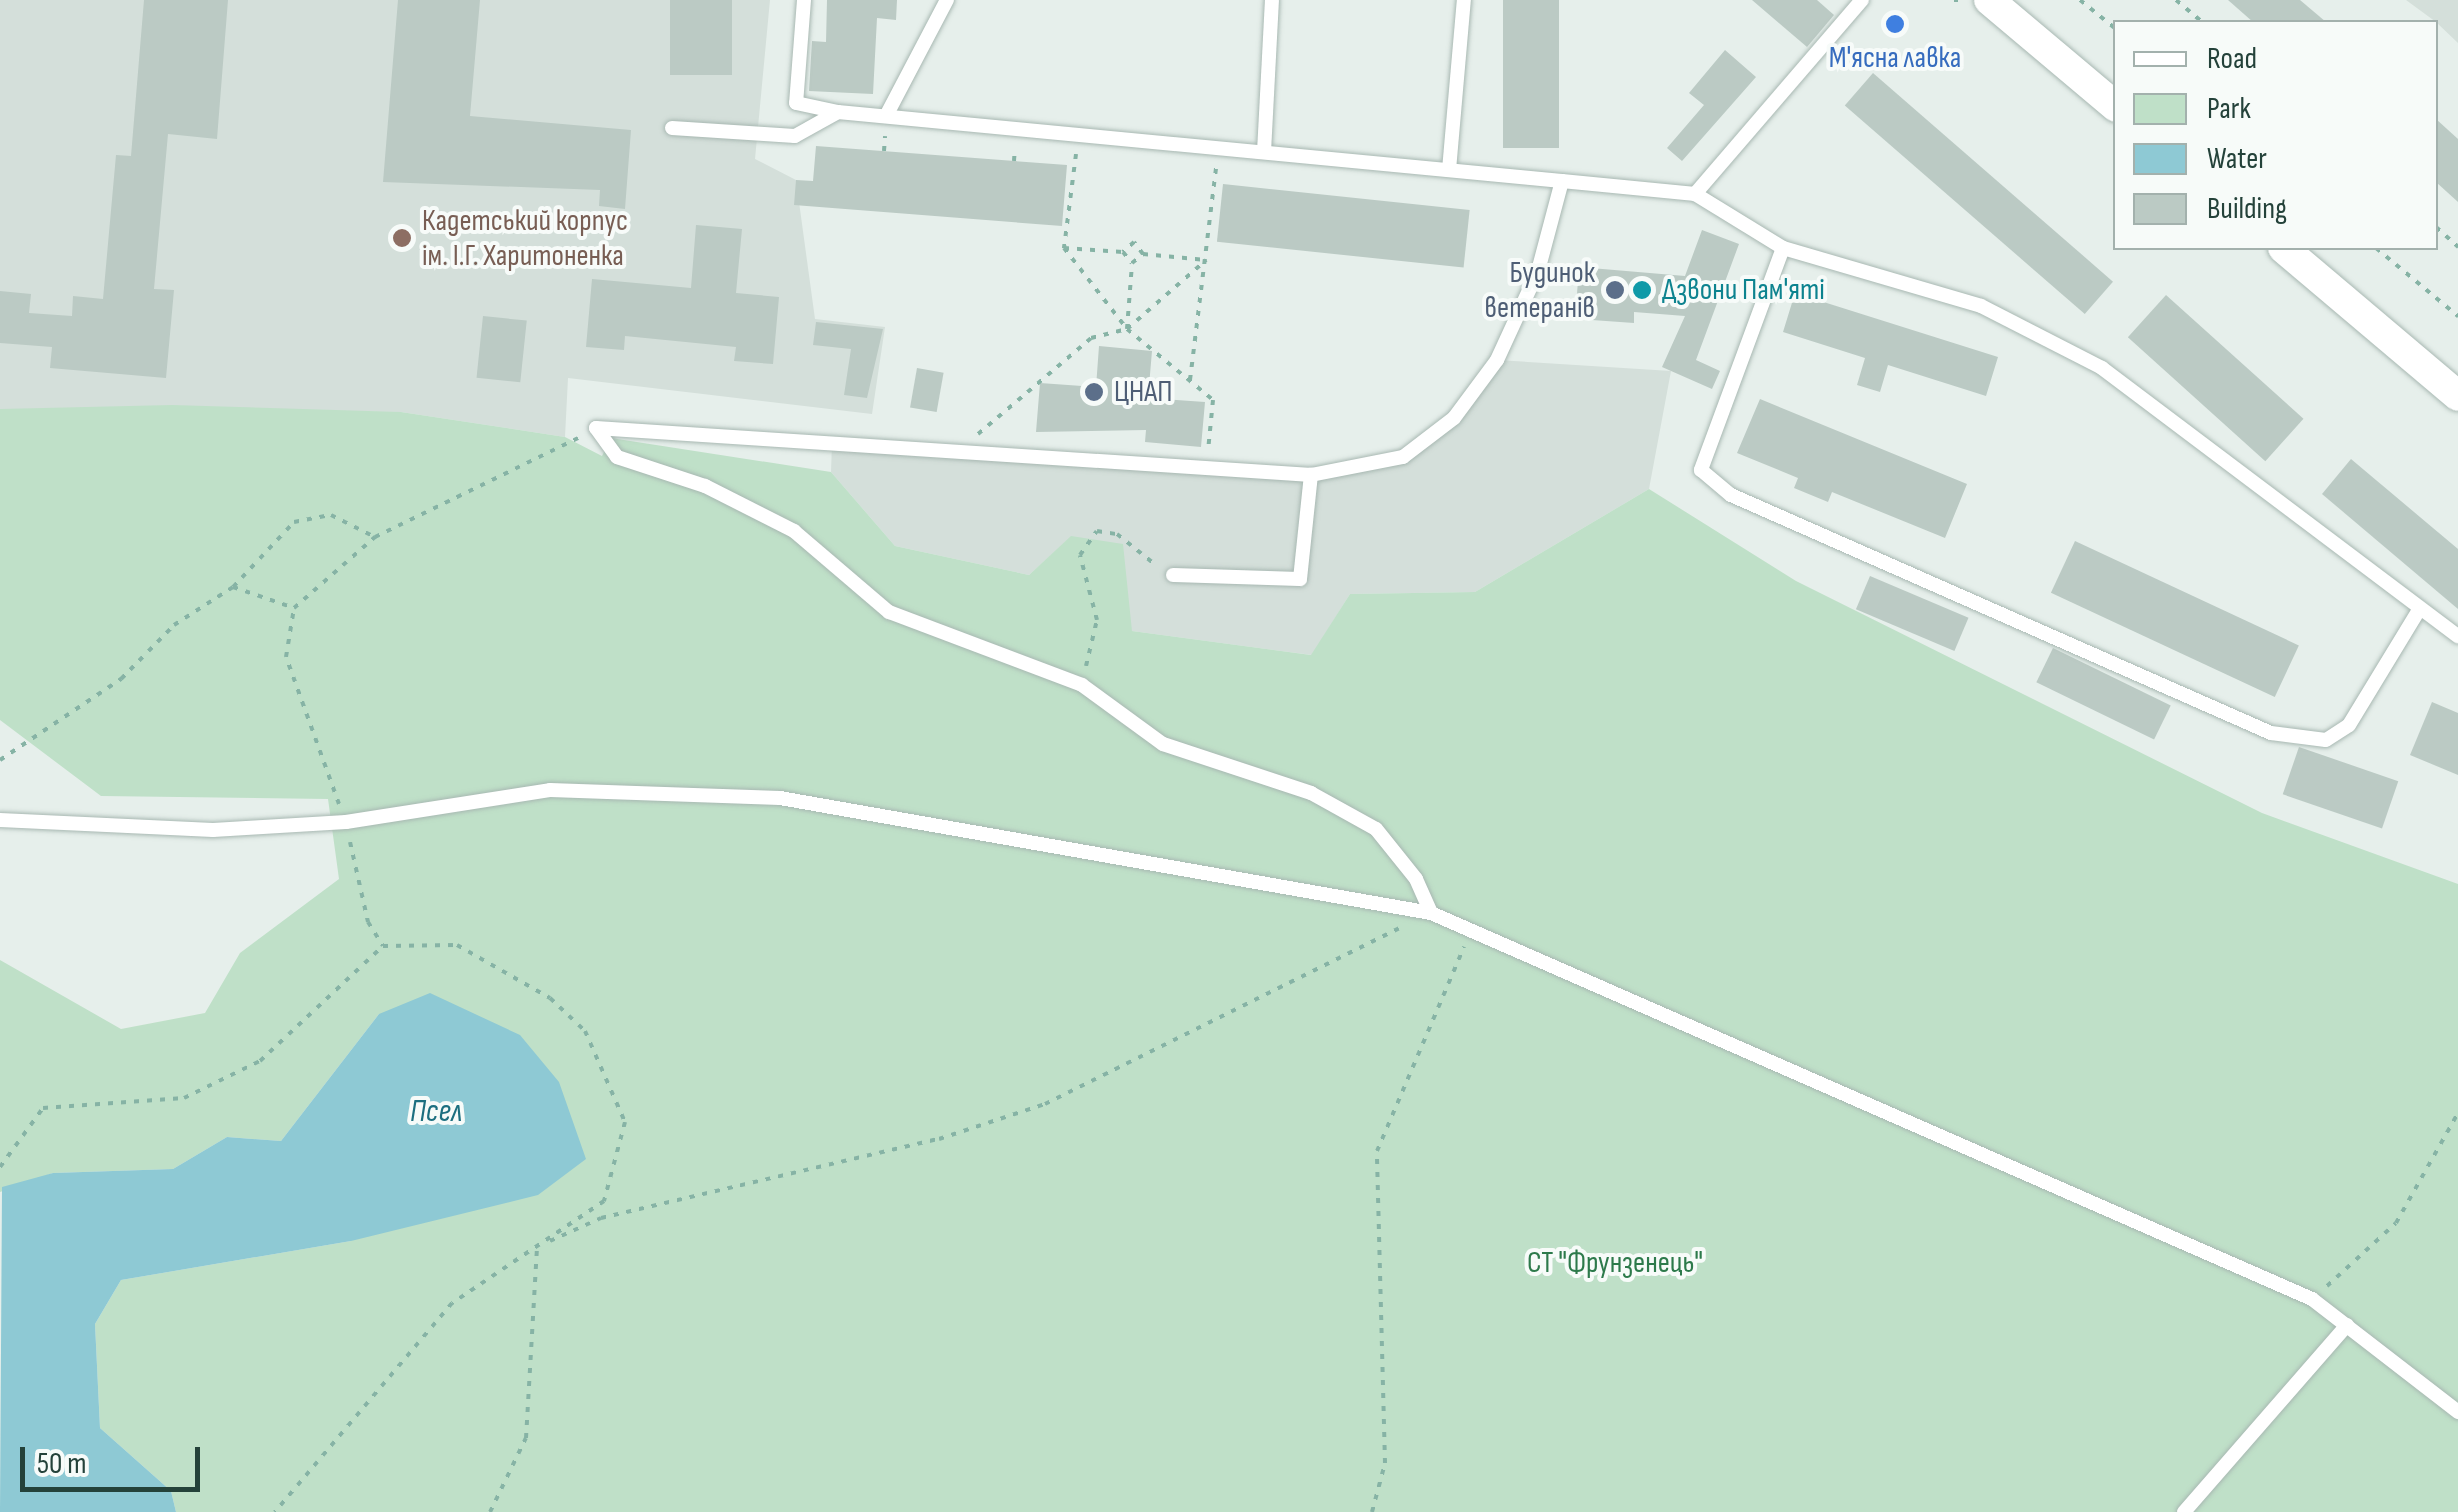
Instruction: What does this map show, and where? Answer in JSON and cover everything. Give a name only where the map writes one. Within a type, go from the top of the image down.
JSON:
[{"type":"main road","points":[[1989,0],[2113,103]]},
{"type":"main road","points":[[2284,250],[2458,396]]},
{"type":"lane","points":[[804,0],[796,103],[838,112],[1696,194],[1784,248],[1981,306],[2102,368],[2458,636]]},
{"type":"lane","points":[[886,116],[947,0]]},
{"type":"lane","points":[[1264,152],[1272,0]]},
{"type":"lane","points":[[1449,170],[1464,0]]},
{"type":"lane","points":[[1696,194],[1862,0]]},
{"type":"lane","points":[[672,128],[796,136],[838,112]]},
{"type":"lane","points":[[1430,913],[1376,829],[1311,794],[1211,764],[1163,744],[1082,685],[938,637],[889,612],[794,531],[705,486],[617,457],[596,428],[1310,475],[1402,457],[1454,418],[1497,360],[1538,271],[1562,181]]},
{"type":"lane","points":[[1784,248],[1701,470],[1731,495],[2271,733],[2326,740],[2348,725],[2420,610]]},
{"type":"lane","points":[[1173,574],[1300,579],[1310,475]]},
{"type":"lane","points":[[0,820],[84,830],[346,822],[550,790],[780,798],[1430,913],[1750,1058],[2312,1299],[2458,1412]]},
{"type":"lane","points":[[2184,1512],[2347,1325]]},
{"type":"path","points":[[2080,0],[2113,28]]},
{"type":"path","points":[[2176,0],[2200,20]]},
{"type":"path","points":[[1078,135],[1064,248],[1127,330],[1213,400],[1206,469]]},
{"type":"path","points":[[1190,380],[1218,148]]},
{"type":"path","points":[[2438,229],[2458,247]]},
{"type":"path","points":[[1064,248],[1123,252],[1134,242],[1143,254]]},
{"type":"path","points":[[2378,250],[2458,316]]},
{"type":"path","points":[[1123,252],[1132,263],[1127,330]]},
{"type":"path","points":[[1132,263],[1143,254],[1206,260]]},
{"type":"path","points":[[956,452],[1091,338],[1127,330],[1206,260]]},
{"type":"path","points":[[383,946],[368,922],[346,822],[298,708],[286,657],[294,608],[375,537],[566,444]]},
{"type":"path","points":[[0,760],[121,679],[174,625],[233,586],[294,522],[331,514],[375,537]]},
{"type":"path","points":[[1082,685],[1097,620],[1080,555],[1098,531],[1117,534],[1173,574]]},
{"type":"path","points":[[233,586],[294,608]]},
{"type":"path","points":[[538,1246],[601,1218],[939,1138],[1045,1104],[1430,913]]},
{"type":"path","points":[[1372,1512],[1384,1464],[1376,1150],[1472,929]]},
{"type":"path","points":[[0,1167],[42,1108],[184,1098],[260,1061],[383,946],[457,945],[550,998],[585,1030],[625,1122],[604,1202],[452,1303],[275,1512]]},
{"type":"path","points":[[2312,1299],[2396,1223],[2458,1113]]},
{"type":"path","points":[[490,1512],[526,1438],[538,1246]]},
{"type":"shaded area","name":"Кадетський корпус ім. І.Г. Харитоненка","points":[[0,0],[770,0],[755,159],[796,180],[815,319],[885,327],[872,414],[568,378],[565,437],[401,412],[0,409]]},
{"type":"shaded area","points":[[2406,0],[2458,0],[2458,43],[2438,20]]},
{"type":"shaded area","points":[[1497,360],[1671,371],[1649,489],[1475,592],[1350,594],[1312,655],[1132,631],[1071,537],[1029,575],[895,546],[831,472],[832,444],[1311,475],[1403,457],[1454,418]]},
{"type":"green space","name":"СТ \"Фрунзенець\"","points":[[172,405],[401,412],[565,437],[602,456],[611,438],[831,472],[895,546],[1029,575],[1071,536],[1123,544],[1132,631],[1311,655],[1350,594],[1475,592],[1649,489],[1796,581],[2262,813],[2458,884],[2458,1512],[176,1512],[171,1491],[100,1428],[95,1324],[121,1280],[351,1241],[379,1014],[281,1141],[227,1137],[173,1169],[53,1173],[0,1192],[0,960],[121,1029],[205,1013],[240,953],[339,879],[328,799],[101,796],[0,720],[0,409]]},
{"type":"water","name":"Псел","points":[[430,993],[520,1035],[559,1082],[586,1159],[538,1195],[351,1241],[121,1280],[95,1324],[100,1428],[171,1491],[176,1512],[0,1512],[2,1187],[53,1173],[173,1169],[227,1137],[281,1141],[379,1014]]},
{"type":"building","points":[[144,0],[228,0],[217,139],[168,134],[154,289],[174,290],[166,378],[50,368],[52,347],[0,343],[0,291],[31,294],[29,313],[72,316],[73,296],[103,299],[116,155],[131,156]]},
{"type":"building","points":[[398,0],[480,0],[470,116],[631,130],[625,209],[599,206],[600,190],[383,182]]},
{"type":"building","points":[[670,0],[732,0],[732,75],[670,75]]},
{"type":"building","points":[[827,0],[897,0],[896,20],[877,18],[873,94],[809,91],[812,41],[826,42]]},
{"type":"building","points":[[1503,0],[1559,0],[1559,148],[1503,148]]},
{"type":"building","points":[[1752,0],[1817,0],[1834,15],[1807,47]]},
{"type":"building","points":[[2228,0],[2300,0],[2324,20],[2251,20]]},
{"type":"building","points":[[1725,50],[1756,77],[1682,161],[1667,148],[1704,105],[1689,93]]},
{"type":"building","points":[[1873,73],[2113,282],[2085,314],[1845,105]]},
{"type":"building","points":[[2438,121],[2458,139],[2458,202],[2438,184]]},
{"type":"building","points":[[816,146],[1067,165],[1062,226],[794,205],[796,180],[813,181]]},
{"type":"building","points":[[1223,184],[1470,210],[1464,268],[1217,242]]},
{"type":"building","points":[[696,225],[742,229],[736,293],[779,297],[773,364],[734,361],[736,347],[625,336],[624,350],[586,347],[592,279],[691,288]]},
{"type":"building","points":[[1702,230],[1739,244],[1696,360],[1720,371],[1712,389],[1662,367],[1685,316],[1634,312],[1634,323],[1592,320],[1593,308],[1576,307],[1579,267],[1685,276]]},
{"type":"building","points":[[1795,293],[1998,357],[1986,396],[1888,365],[1880,392],[1857,385],[1865,358],[1783,332]]},
{"type":"building","points":[[2166,295],[2303,419],[2265,461],[2128,337]]},
{"type":"building","points":[[483,316],[527,321],[520,382],[477,378]]},
{"type":"building","points":[[816,322],[883,329],[867,398],[844,395],[851,349],[813,345]]},
{"type":"building","name":"ЦНАП","points":[[1099,346],[1152,351],[1148,398],[1205,402],[1201,447],[1145,442],[1146,430],[1036,432],[1040,383],[1096,387]]},
{"type":"building","points":[[917,368],[944,373],[937,412],[910,407]]},
{"type":"building","points":[[1760,399],[1967,484],[1945,538],[1832,492],[1828,502],[1794,488],[1798,478],[1737,453]]},
{"type":"building","points":[[2351,459],[2458,549],[2458,609],[2322,494]]},
{"type":"building","points":[[2075,541],[2299,645],[2275,697],[2051,593]]},
{"type":"building","points":[[1870,576],[1968,618],[1954,651],[1856,609]]},
{"type":"building","points":[[2053,648],[2171,705],[2154,740],[2036,682]]},
{"type":"building","points":[[2432,702],[2458,713],[2458,775],[2410,755]]},
{"type":"building","points":[[2299,747],[2398,781],[2382,828],[2283,794]]},
{"type":"place","name":"М'ясна лавка","points":[[1895,24]]},
{"type":"place","name":"Кадетський корпус ім. І.Г. Харитоненка","points":[[402,238]]},
{"type":"place","name":"Будинок ветеранів","points":[[1615,290]]},
{"type":"place","name":"Дзвони Пам'яті","points":[[1642,290]]},
{"type":"place","name":"ЦНАП","points":[[1094,392]]}]
